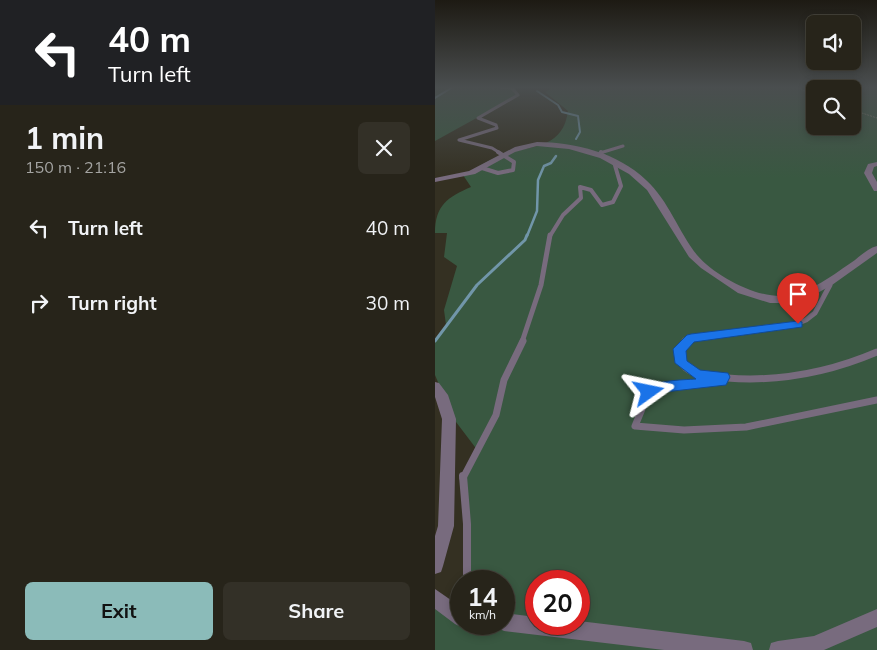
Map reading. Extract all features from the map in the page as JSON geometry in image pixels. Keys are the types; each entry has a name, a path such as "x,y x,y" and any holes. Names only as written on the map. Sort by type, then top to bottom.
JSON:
{"street":[{"path":"435,180 463,175 482,168 503,154 524,146 556,143 569,145 616,164 635,175 651,189 694,257 741,290 766,298 790,299 805,294 877,249"},
{"path":"877,164 871,166 868,173 877,190"},
{"path":"435,387 443,400 449,419 449,486 446,526 435,566"},
{"path":"435,598 450,610"},
{"path":"778,650 814,644 877,618"},
{"path":"515,623 744,650"}],"lane":[{"path":"479,117 496,125 497,128 459,140 492,148 514,162 513,170 508,173 496,173 482,168"},
{"path":"467,570 467,524 463,475 496,415 503,380 525,336 541,285 550,235 563,215 581,198 580,187 585,187 595,193 602,205 613,202 621,186 616,164 600,154 606,149 623,146"},
{"path":"826,282 830,285 825,289 825,297 819,309 803,322 781,327 691,338 682,345 679,358 689,370 697,374 756,379 797,377 877,352"},
{"path":"724,377 721,381 653,389 649,392 635,426 685,430 747,427 877,400"}],"green space":[{"path":"435,117 478,117 435,141"},
{"path":"566,117 806,117 806,135 861,135 861,117 877,117 877,650 435,650 435,598 450,610 450,635 515,635 515,570 467,570 463,475 478,451 453,418 435,375 435,341 446,325 444,310 457,266 444,257 447,233 435,233 437,215 444,203 456,194 471,187 463,175 500,156 545,143 560,132"}],"waterway":[{"path":"576,139 580,132 578,117"},
{"path":"527,236 537,211 538,180 544,166 551,163 556,156"},
{"path":"435,341 477,285 525,240 527,235"}],"route":[{"path":"649,392 653,389 721,381 724,377 697,374 681,363 678,354 679,349 685,341 691,338 798,324"}]}
